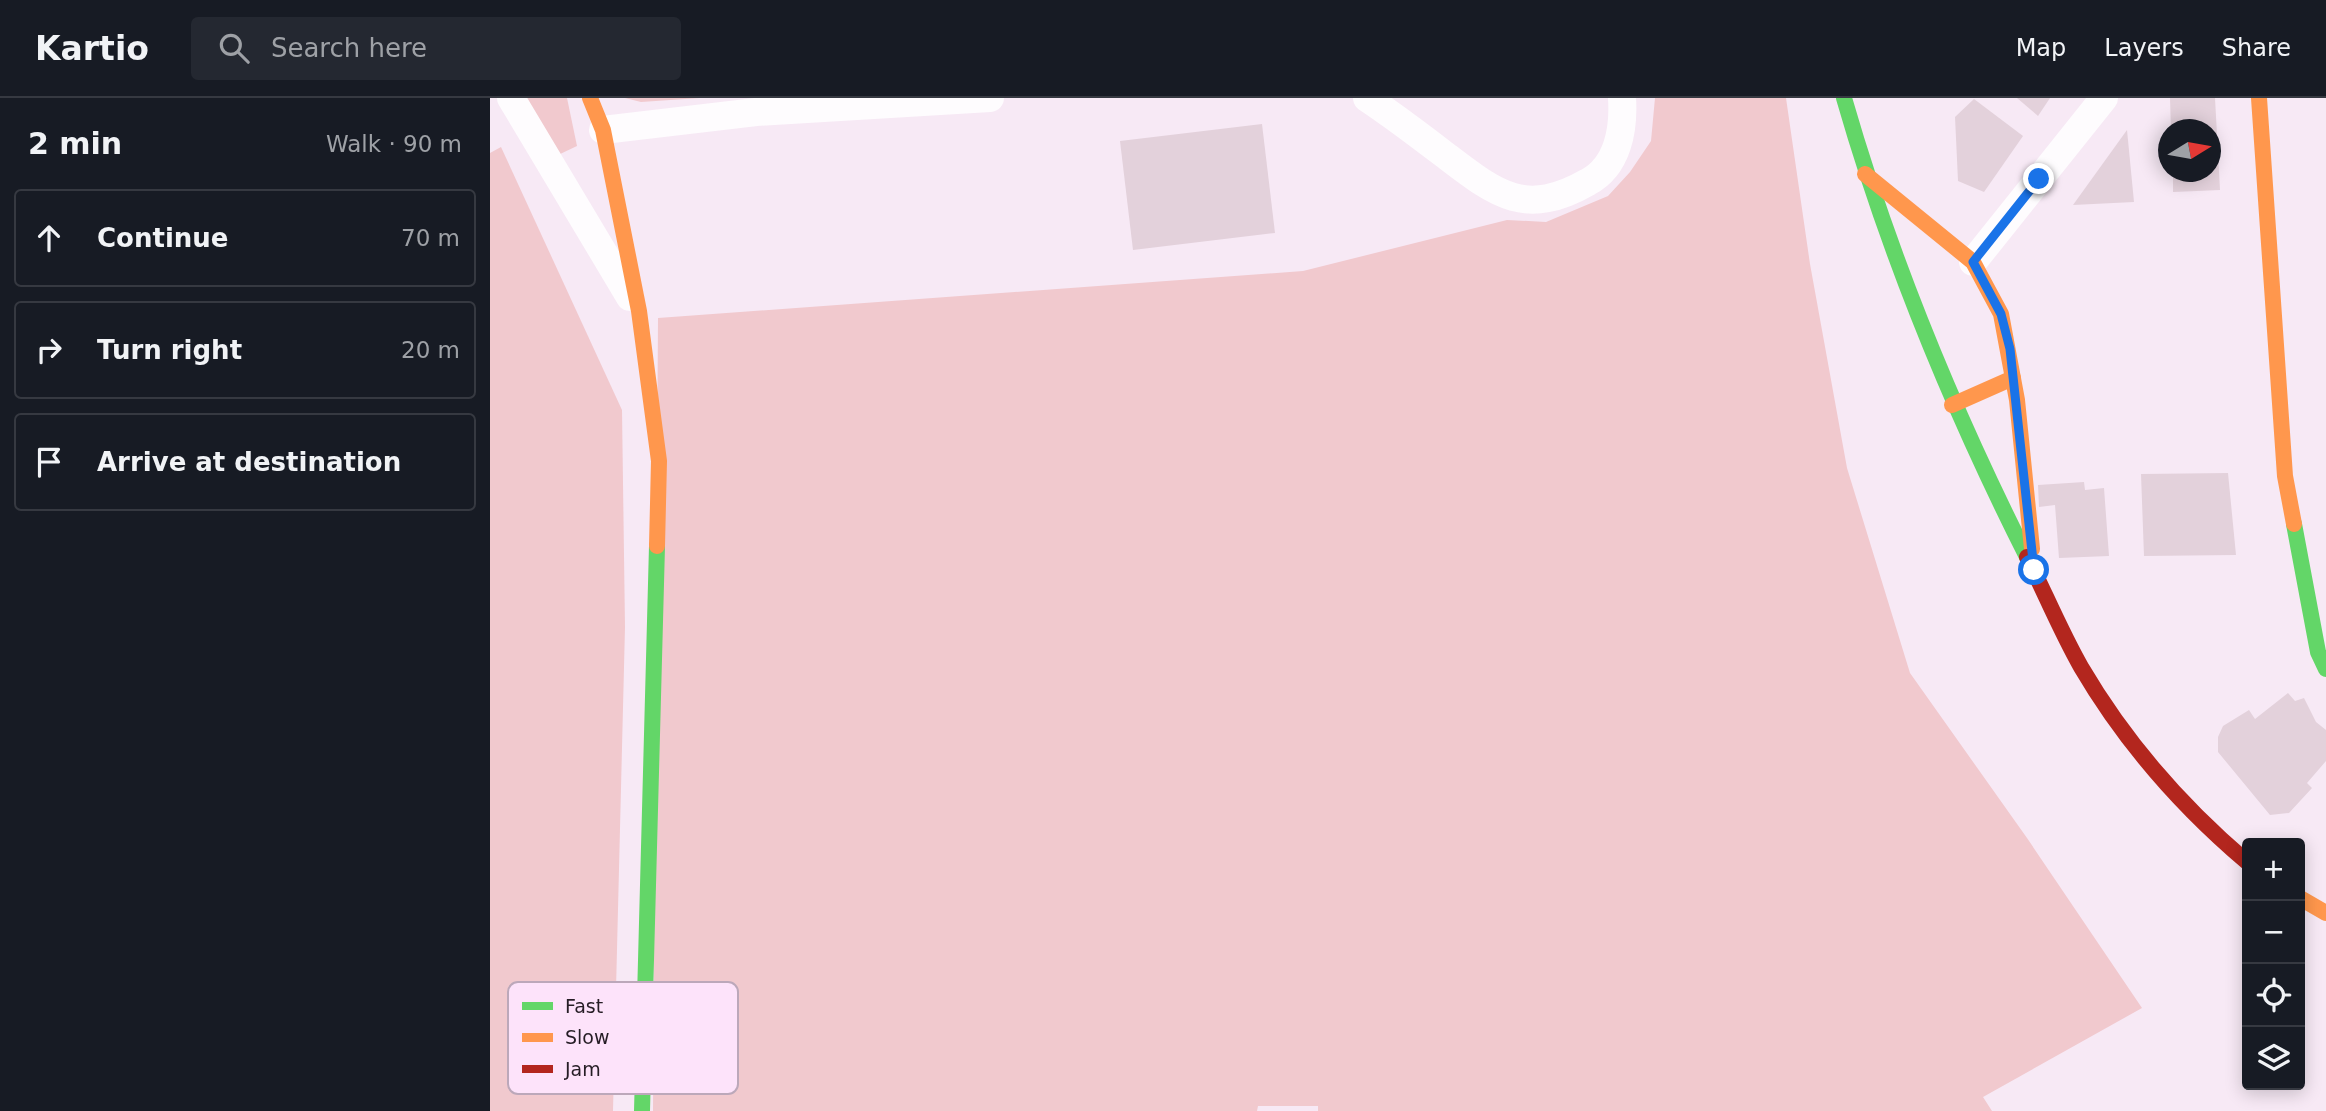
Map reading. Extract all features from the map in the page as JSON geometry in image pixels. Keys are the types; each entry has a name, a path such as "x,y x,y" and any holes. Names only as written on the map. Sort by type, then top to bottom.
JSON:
{"street":[{"path":"511,98 639,311"},
{"path":"590,98 603,130 639,311 659,461 647,982"},
{"path":"603,130 756,105 990,98"},
{"path":"1367,98 1493,192 1528,199 1563,197 1595,178 1617,150 1623,116 1622,98"},
{"path":"1844,98 1865,174 1952,405 2081,666 2147,765 2210,832 2242,858"},
{"path":"1973,262 2104,98"},
{"path":"2259,98 2285,475 2318,652 2326,669"},
{"path":"1865,174 1973,262 2001,314 2013,378 2034,570"},
{"path":"1952,405 2013,378"},
{"path":"2305,901 2326,913"}],"shaded area":[{"path":"526,98 567,98 577,146 558,155"},
{"path":"625,98 700,98 641,102"},
{"path":"1655,98 1786,98 1810,264 1847,468 1910,673 2027,838 2142,1008 1983,1097 1992,1111 1318,1111 1318,1106 1258,1106 1257,1111 653,1111 653,1094 738,1094 738,982 654,982 658,318 1303,271 1507,220 1546,222 1608,196 1630,172 1651,141"},
{"path":"501,147 622,410 625,627 616,982 508,982 508,1094 613,1094 613,1111 490,1111 490,153"}],"building":[{"path":"2017,98 2050,98 2038,116"},
{"path":"2170,98 2215,98 2216,119 2171,119"},
{"path":"1974,99 2023,136 1984,192 1958,181 1955,117"},
{"path":"1262,124 1275,233 1133,250 1120,141"},
{"path":"2127,130 2134,202 2073,205"},
{"path":"2173,182 2220,182 2220,190 2173,192"},
{"path":"2228,473 2236,555 2144,556 2141,474"},
{"path":"2084,482 2085,490 2104,488 2109,556 2059,558 2055,505 2039,507 2038,485"},
{"path":"2288,693 2295,701 2304,698 2316,722 2326,730 2326,761 2307,783 2312,788 2289,813 2270,815 2218,752 2218,737 2223,726 2249,710 2255,719"}],"traffic: fast":[{"path":"1844,98 1881,216 1925,332 1973,445 2027,557"},
{"path":"2294,524 2318,652 2326,669"},
{"path":"645,982 657,546"},
{"path":"642,1094 642,1111"}],"traffic: slow":[{"path":"590,98 603,130 639,311 659,461 657,546"},
{"path":"2259,98 2285,476 2294,524"},
{"path":"1865,174 1973,262 2001,314 2017,400 2032,549"},
{"path":"1952,405 2013,378"},
{"path":"2305,901 2326,913"}],"traffic: jam":[{"path":"2027,557 2074,654 2116,721 2177,795 2242,858"}],"route":[{"path":"2034,570 2010,349 2001,314 1973,262 2039,179"}]}
